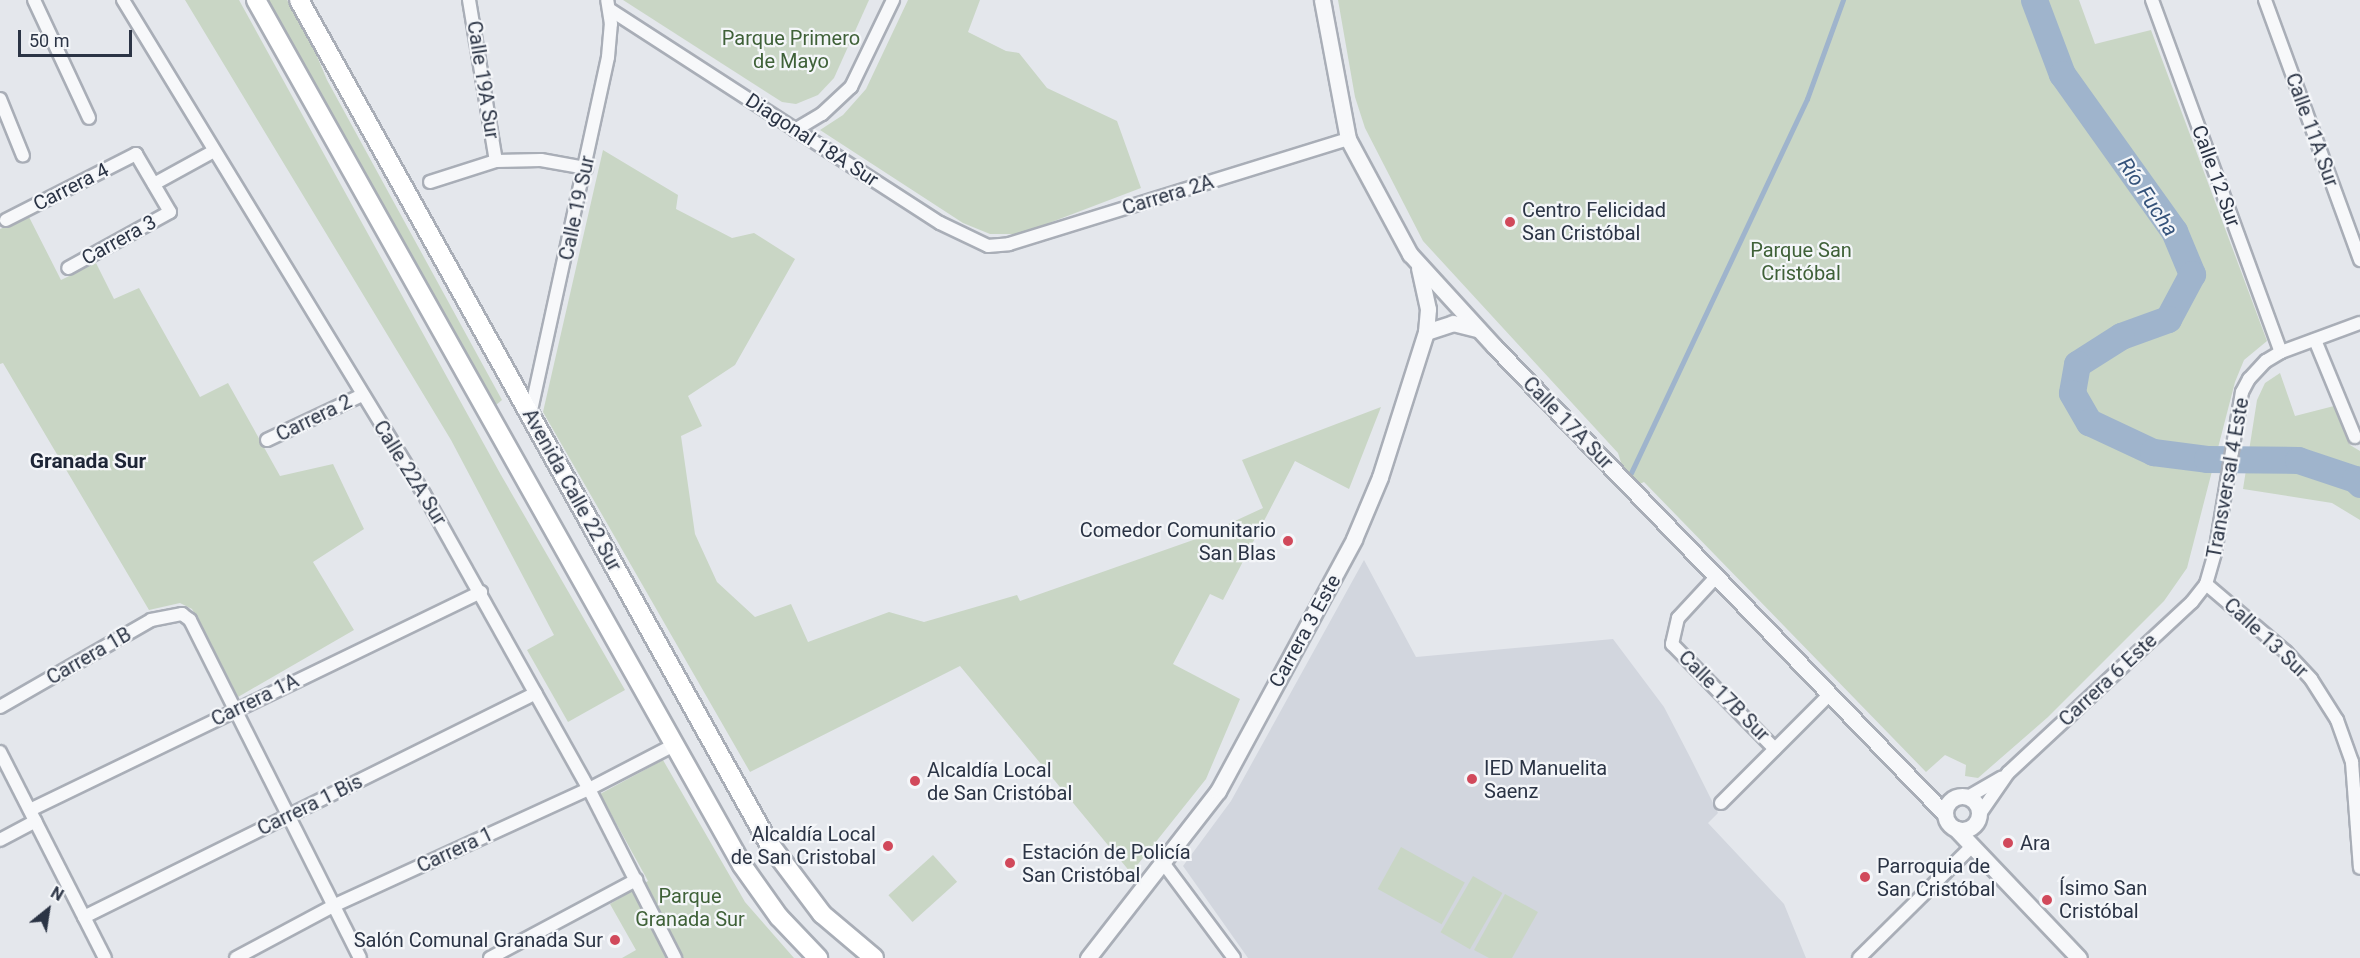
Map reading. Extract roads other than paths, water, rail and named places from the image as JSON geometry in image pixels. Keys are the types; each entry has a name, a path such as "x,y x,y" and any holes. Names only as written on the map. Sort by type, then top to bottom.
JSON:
{"main road":[{"name":"Avenida Calle 22 Sur","path":"256,0 674,745 757,888 818,958"},
{"name":"Avenida Calle 22 Sur","path":"305,2 530,415 768,842 822,914 874,958"}],"street":[{"path":"34,0 89,118"},
{"name":"Calle 22A Sur","path":"123,0 481,592 589,789 675,958"},
{"name":"Calle 19A Sur","path":"469,0 496,161"},
{"path":"795,130 822,114 851,87 893,0"},
{"name":"Calle 17A Sur","path":"1322,0 1348,139 1399,236 1418,263 1477,329 1944,814"},
{"name":"Calle 12 Sur","path":"2152,0 2281,352"},
{"name":"Calle 11A Sur","path":"2265,0 2360,260"},
{"name":"Diagonal 18A Sur","path":"608,5 795,130 940,223 988,246"},
{"name":"Calle 19 Sur","path":"530,415 586,168 608,57 608,5"},
{"path":"0,99 23,156"},
{"name":"Carrera 2A","path":"988,246 1009,244 1348,139"},
{"path":"154,184 214,151"},
{"name":"Carrera 4","path":"6,220 136,154 154,184"},
{"path":"430,182 496,161 541,160 586,168"},
{"name":"Carrera 3","path":"68,268 170,212 154,184"},
{"name":"Carrera 3 Este","path":"1088,958 1164,864 1218,791 1354,539 1380,477 1426,332 1428,309 1418,263"},
{"path":"1426,332 1453,323 1477,329"},
{"name":"Transversal 4 Este","path":"2206,584 2229,476 2235,436 2249,379 2266,361 2281,352 2360,323"},
{"path":"2315,339 2355,437"},
{"name":"Carrera 2","path":"267,441 362,395"},
{"name":"Calle 17B Sur","path":"1716,577 1678,618 1672,644 1775,748"},
{"name":"Carrera 6 Este","path":"1977,820 2008,773 2192,602 2206,584"},
{"name":"Calle 13 Sur","path":"2206,584 2286,652 2311,679 2337,720 2352,762 2360,868"},
{"name":"Carrera 1A","path":"0,840 33,816 236,709 481,592"},
{"name":"Carrera 1B","path":"0,707 151,620 182,614 190,620 236,709"},
{"name":"Carrera 1 Bis","path":"84,917 536,693"},
{"path":"1721,803 1829,695"},
{"path":"236,709 360,958"},
{"name":"Carrera 1","path":"236,958 333,906 589,789 674,745"},
{"path":"0,752 105,958"},
{"name":"Carrera 6 Este","path":"1960,797 2008,773"},
{"name":"Calle 17A Sur","path":"1916,785 1960,797"},
{"path":"1993,868 1980,843 1977,804 1960,797 1944,814 1956,829 1972,846 1993,868 2079,958"},
{"path":"1956,829 1967,830 1977,820"},
{"path":"1859,958 1972,846"},
{"path":"1164,864 1234,958"},
{"path":"493,957 636,880"}],"waterway":[{"path":"1631,473 1807,99 1843,0"},
{"name":"Río Fucha","path":"2034,0 2062,74 2174,231 2192,274 2168,319 2121,336 2077,364 2072,393 2089,422 2153,452 2207,459 2298,460 2355,479 2360,484"}],"place":[{"name":"Centro Felicidad San Cristóbal","path":"1510,222"},
{"name":"Comedor Comunitario San Blas","path":"1288,541"},
{"name":"IED Manuelita Saenz","path":"1472,779"},
{"name":"Alcaldía Local de San Cristóbal","path":"915,781"},
{"name":"Ara","path":"2008,843"},
{"name":"Alcaldía Local de San Cristobal","path":"888,846"},
{"name":"Estación de Policía San Cristóbal","path":"1010,863"},
{"name":"Parroquia de San Cristóbal","path":"1865,877"},
{"name":"Ísimo San Cristóbal","path":"2047,900"},
{"name":"Salón Comunal Granada Sur","path":"615,940"}],"district":[{"name":"Granada Sur","path":"88,461"}],"park label":[{"name":"Parque Primero de Mayo","path":"791,50"},
{"name":"Parque San Cristóbal","path":"1801,262"},
{"name":"Parque Granada Sur","path":"690,908"}]}
